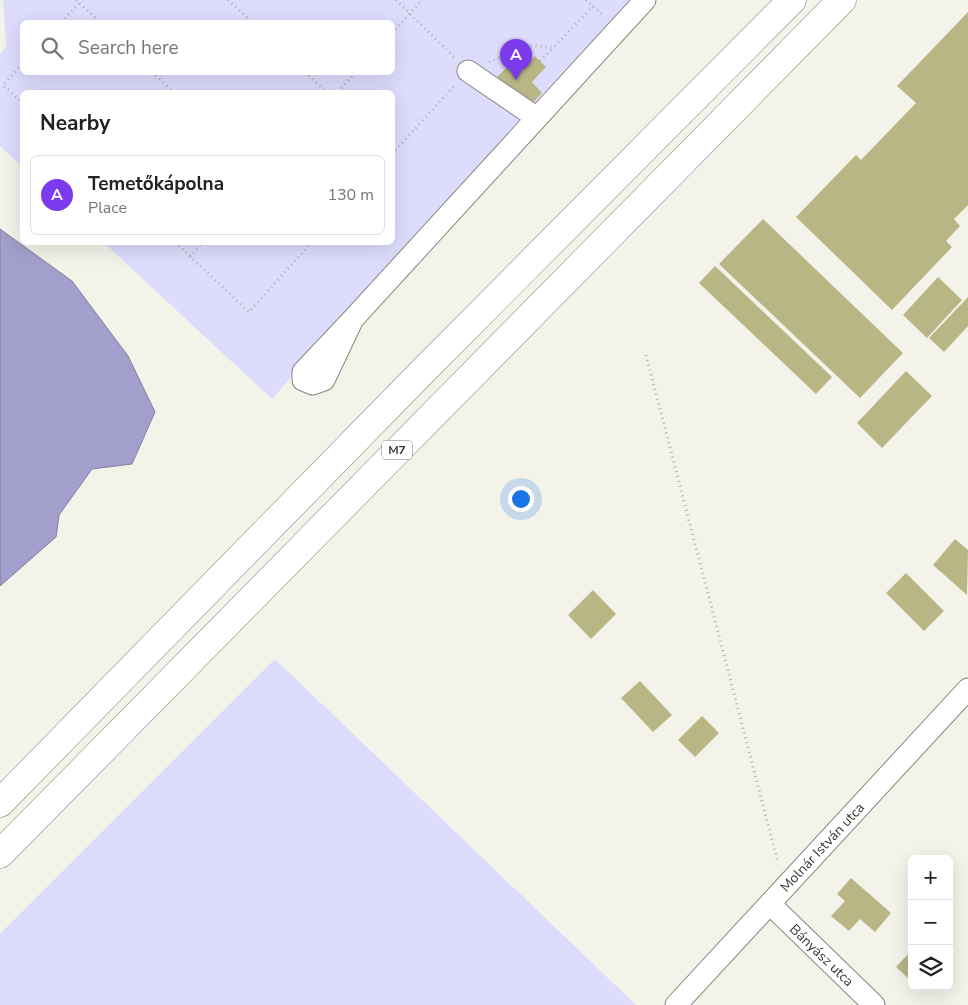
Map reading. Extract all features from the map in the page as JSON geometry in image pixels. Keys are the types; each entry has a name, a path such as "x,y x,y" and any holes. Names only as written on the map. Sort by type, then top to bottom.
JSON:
{"highway":[{"name":"M7","path":"0,803 424,370 792,0"},
{"name":"M7","path":"0,854 842,0"}],"street":[{"path":"353,319 645,0"},
{"path":"468,71 537,118"},
{"name":"Molnár István utca","path":"676,1005 968,689"},
{"name":"Bányász utca","path":"770,904 874,1005"}],"path":[{"path":"228,0 250,20"},
{"path":"396,0 468,71"},
{"path":"395,30 422,0"},
{"path":"63,20 79,1 98,20"},
{"path":"540,61 553,48"},
{"path":"20,66 3,85 20,100"},
{"path":"155,75 171,90"},
{"path":"308,75 324,90"},
{"path":"340,90 353,75"},
{"path":"177,245 249,312 309,245"},
{"path":"190,257 200,245"},
{"path":"646,355 784,888"}],"shaded area":[{"path":"3,0 629,0 272,399 106,245 395,245 395,90 20,90 20,165 0,146 0,55 6,46"},
{"path":"0,229 72,281 128,356 155,412 132,464 92,469 59,515 56,537 0,586"},
{"path":"275,659 636,1005 0,1005 0,934"}],"building":[{"path":"968,12 968,205 954,219 960,226 946,241 952,247 892,310 796,217 856,155 861,160 916,103 897,86"},
{"path":"535,56 546,67 532,82 542,93 528,108 496,78 510,64 520,72"},
{"path":"763,219 903,353 860,398 719,264"},
{"path":"715,266 832,377 816,394 699,283"},
{"path":"938,277 962,300 927,338 903,315"},
{"path":"968,297 968,326 944,352 929,338"},
{"path":"906,371 932,396 882,448 857,423"},
{"path":"955,539 968,550 967,595 933,565"},
{"path":"906,573 944,611 924,631 886,593"},
{"path":"593,590 616,614 591,639 568,615"},
{"path":"640,681 672,715 653,732 621,698"},
{"path":"702,716 719,733 695,757 678,740"},
{"path":"851,878 891,913 875,932 860,919 849,931 831,916 845,901 837,894"},
{"path":"908,954 908,978 896,967"}],"place":[{"name":"Temetőkápolna","path":"516,80"}]}
